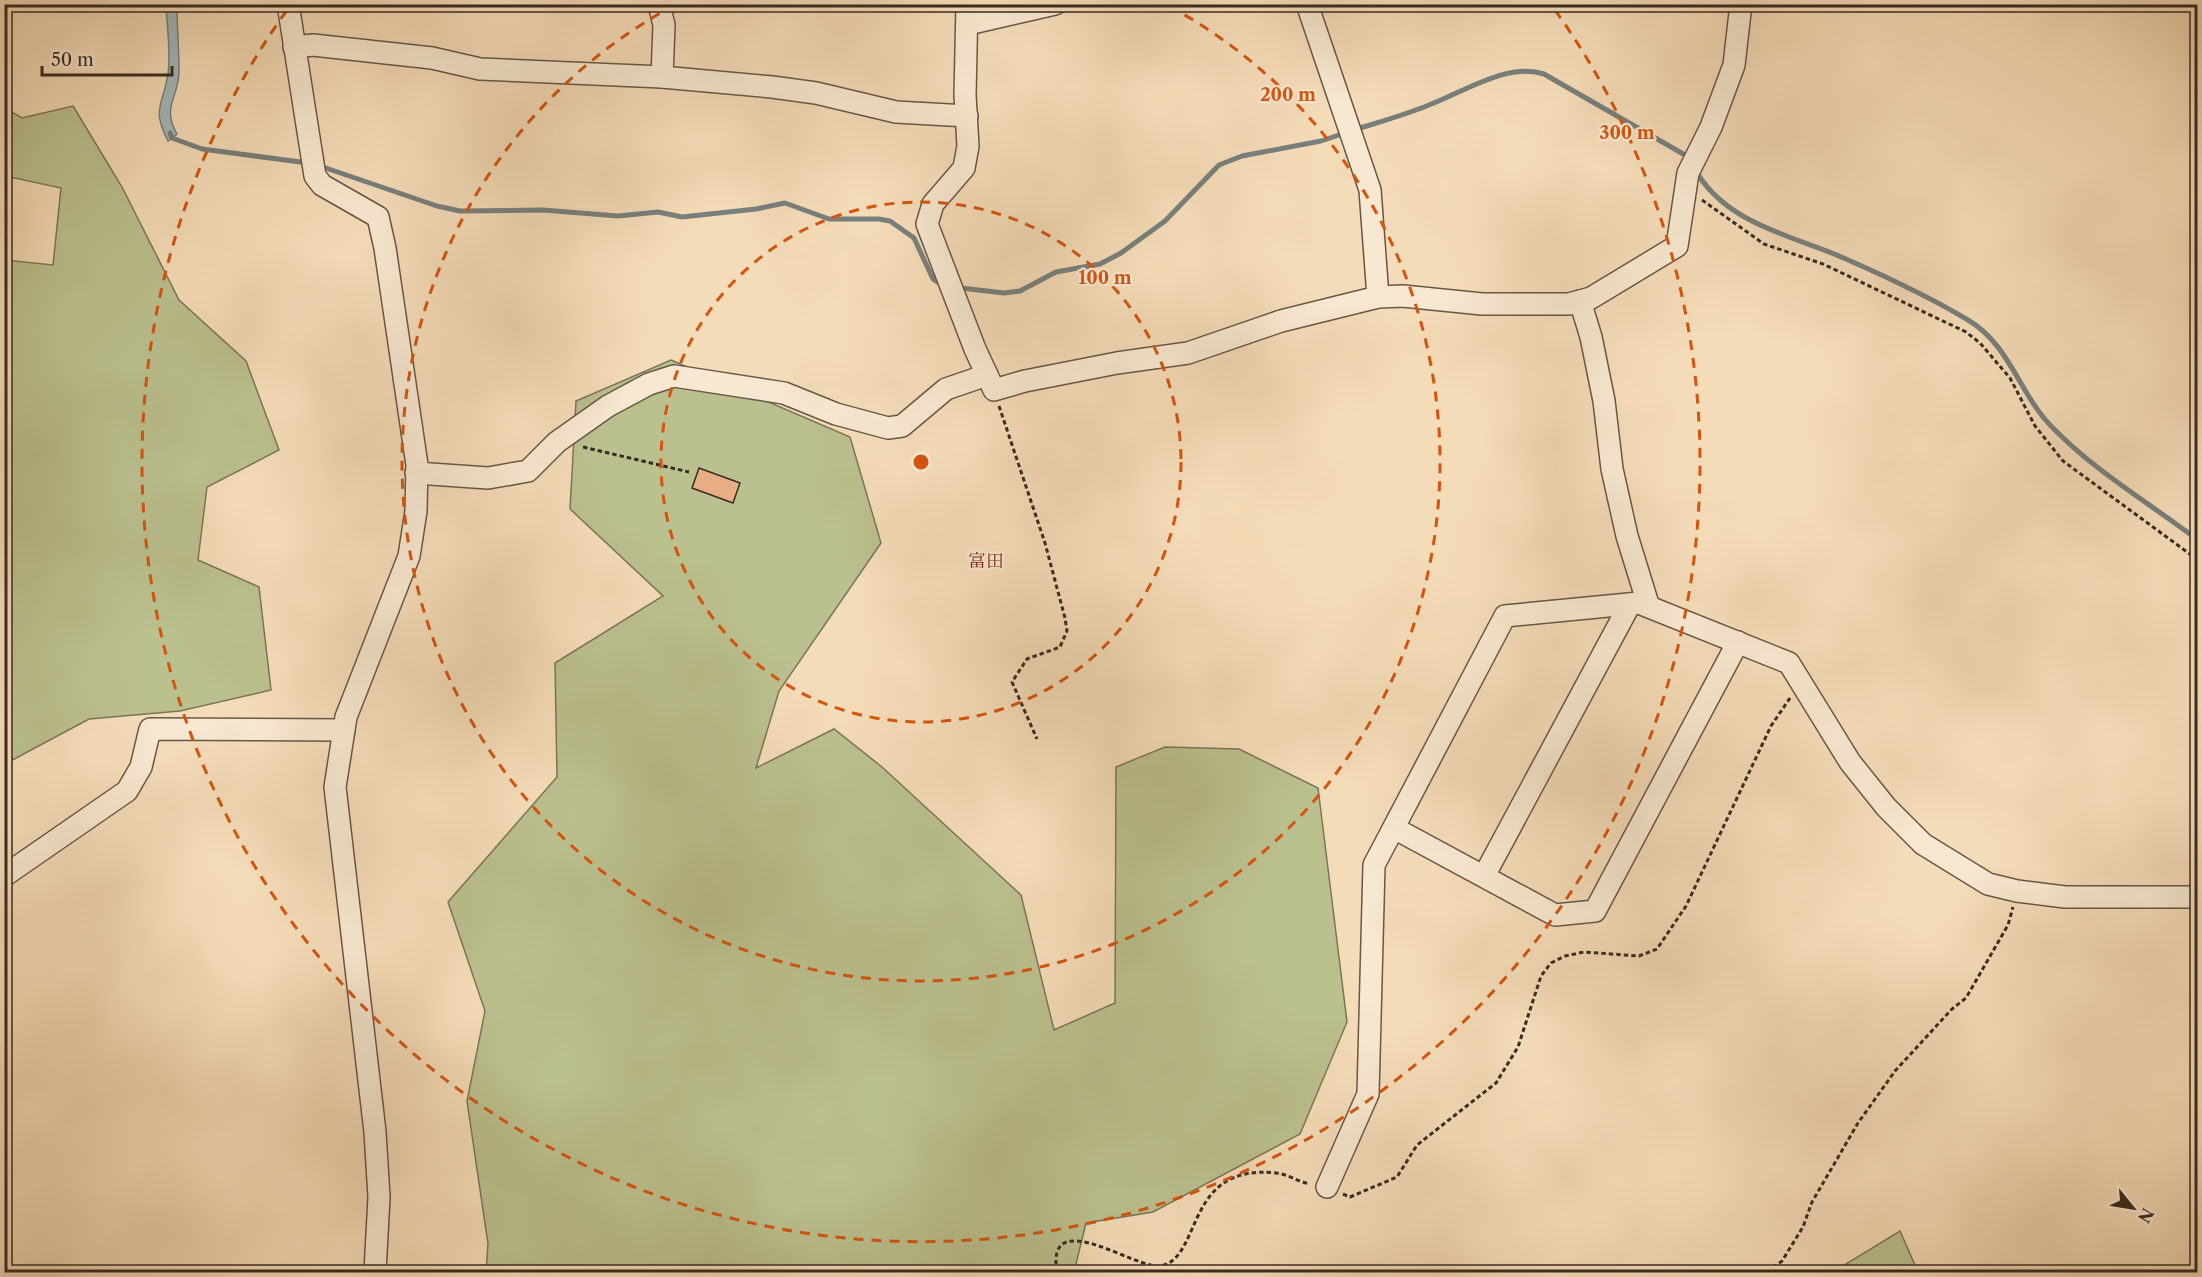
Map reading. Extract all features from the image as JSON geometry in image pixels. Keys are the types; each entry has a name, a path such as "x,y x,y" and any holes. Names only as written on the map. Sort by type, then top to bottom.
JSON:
{"street":[{"path":"288,4 294,47 302,79 313,163 322,185 378,217 385,248 416,472 416,511 409,556 346,717 335,787 375,1132 379,1197 375,1272"},
{"path":"658,4 664,25 662,77"},
{"path":"990,383 927,224 933,204 964,168 968,146 965,95 967,14 1054,4"},
{"path":"1307,4 1370,189 1378,297"},
{"path":"416,472 488,478 528,471 558,442 608,406 649,384 674,376 784,393 866,424 888,428 902,426 946,389 1025,381 1117,363 1188,353 1281,321 1378,297 1403,296 1482,304 1569,304 1591,298 1636,273 1677,246 1688,173 1711,127 1734,65 1741,4"},
{"path":"294,47 314,45 432,58 480,69 662,77 816,93 896,112 968,116"},
{"path":"1484,876 1639,604 1612,469 1602,390 1591,337 1580,301"},
{"path":"1327,1187 1368,1094 1374,865 1505,616 1639,604 1789,663 1850,762 1886,807 1923,844 1989,884 2017,891 2065,897 2198,897"},
{"path":"1394,828 1556,915 1595,910 1738,642"},
{"path":"4,876 127,791 141,767 150,729 344,730"}],"path":[{"path":"1685,190 1715,207 1764,244 1823,264 1966,332 1980,343 2010,378 2035,426 2063,461 2198,560"},
{"path":"990,383 1045,543 1067,631 1060,647 1027,659 1012,682 1036,739"},
{"path":"558,442 689,472"},
{"path":"1057,1272 1057,1254 1064,1244 1077,1240 1097,1244 1148,1267 1162,1266 1173,1259 1182,1248 1197,1215 1216,1187 1235,1177 1255,1173 1278,1173 1327,1187 1350,1197 1397,1177 1417,1145 1496,1083 1518,1047 1541,976 1551,963 1565,956 1584,952 1639,956 1657,949 1686,906 1771,726 1802,681"},
{"path":"1767,1272 1782,1261 1803,1227 1812,1202 1858,1123 1895,1071 1952,1008 1965,998 2008,925 2017,891"}],"green space":[{"path":"73,106 122,187 179,300 246,361 279,450 207,487 198,560 259,587 271,690 180,711 89,719 5,764 5,260 53,265 61,188 5,176 5,108 22,118"},
{"path":"671,360 850,437 881,543 779,691 756,768 834,729 882,767 1021,895 1054,1030 1115,1003 1116,767 1165,747 1239,749 1318,788 1347,1022 1300,1134 1153,1212 1086,1223 1074,1272 486,1272 488,1244 467,1101 485,1011 448,902 557,777 555,663 663,596 570,509 576,401"},
{"path":"1900,1231 1918,1272 1833,1272"}],"shaded area":[{"path":"166,5 177,5 179,63 178,80 171,109 172,124 177,134 168,141 159,114 169,66"}],"building":[{"path":"699,468 740,483 733,503 692,488"}],"waterway":[{"path":"1354,130 1420,109 1486,80 1515,72 1530,71 1544,74 1685,155"},
{"path":"170,133 172,138 202,149 308,163"},
{"path":"961,288 1004,293 1020,291 1056,272 1100,264 1121,253 1165,221 1219,165 1242,156 1321,141 1345,133"},
{"path":"320,166 437,206 460,211 543,210 618,216 658,212 682,217 756,209 785,203 829,219 890,221 914,238 933,279 939,283"},
{"path":"1699,176 1713,193 1729,207 1747,218 1893,280 1924,295 1982,330 2004,356 2040,413 2067,442 2103,472 2198,540"}],"district":[{"name":"富田","path":"986,561"}]}
